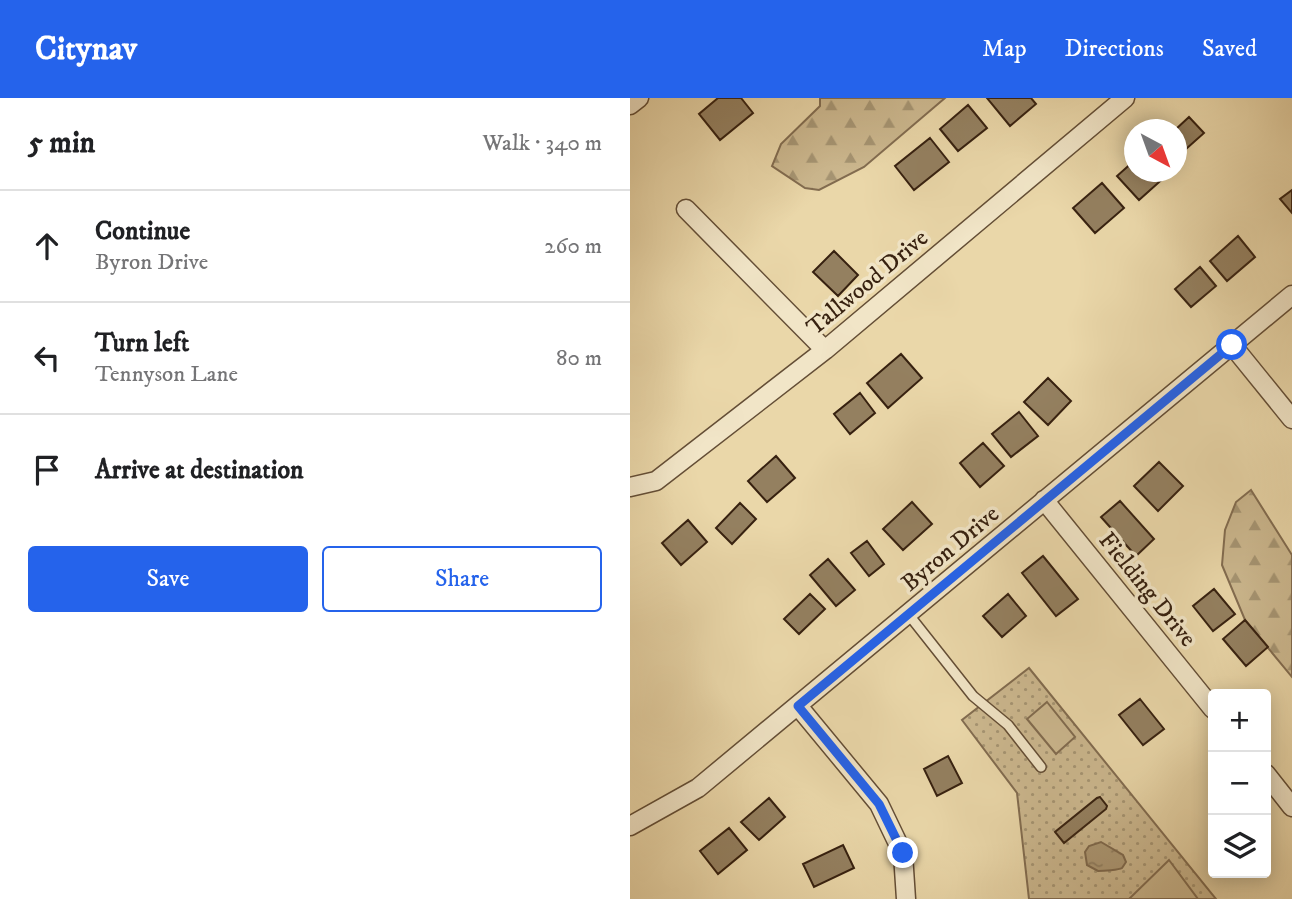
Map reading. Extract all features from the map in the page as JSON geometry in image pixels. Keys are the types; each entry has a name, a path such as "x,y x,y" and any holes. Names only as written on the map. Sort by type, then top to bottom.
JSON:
{"street":[{"path":"630,105 639,98"},
{"name":"Tallwood Drive","path":"630,486 656,481 825,350 1125,98"},
{"path":"686,209 825,350"},
{"name":"Byron Drive","path":"630,826 698,788 1292,295"},
{"path":"1232,345 1292,419"},
{"name":"Fielding Drive","path":"1044,500 1208,703"},
{"path":"798,706 879,804 903,853 906,899"},
{"path":"1271,780 1292,807"}],"lane":[{"path":"909,615 973,696 1008,725 1041,767"}],"green space":[{"path":"820,98 945,98 864,167 819,190 805,188 772,166 781,144 820,106"},
{"path":"1251,490 1292,555 1292,677 1245,620 1222,565 1225,530 1236,502"},
{"path":"1029,668 1216,899 1029,899 1017,793 962,720"},
{"path":"1047,702 1075,737 1056,754 1027,719"},
{"path":"1169,860 1198,899 1129,899"}],"water":[{"path":"1101,842 1123,855 1126,862 1122,868 1098,871 1087,865 1085,852 1089,846"}],"building":[{"path":"718,98 741,98 753,113 720,140 699,114"},
{"path":"987,98 1031,98 1036,104 1010,126"},
{"path":"968,105 987,128 958,151 940,129"},
{"path":"1189,117 1204,133 1187,148 1187,119"},
{"path":"930,138 949,162 914,190 895,166"},
{"path":"1124,170 1124,182 1159,182 1139,200 1117,176"},
{"path":"1102,183 1124,208 1095,233 1073,208"},
{"path":"1292,190 1292,213 1280,199"},
{"path":"1238,236 1255,257 1227,281 1210,261"},
{"path":"834,251 858,275 838,296 813,272"},
{"path":"1200,267 1216,286 1191,307 1175,289"},
{"path":"901,354 922,378 888,408 867,383"},
{"path":"1048,378 1071,401 1048,425 1024,402"},
{"path":"860,393 875,413 850,434 834,414"},
{"path":"1019,412 1038,436 1011,457 992,434"},
{"path":"983,443 1004,466 980,487 960,463"},
{"path":"776,456 795,478 767,502 748,481"},
{"path":"1159,462 1183,486 1158,511 1134,486"},
{"path":"1120,501 1154,539 1136,556 1101,517"},
{"path":"912,502 932,524 903,550 883,529"},
{"path":"740,503 756,519 732,544 716,528"},
{"path":"688,520 707,542 681,565 662,543"},
{"path":"867,541 884,564 869,576 851,553"},
{"path":"1043,556 1078,599 1056,616 1022,573"},
{"path":"828,559 855,590 836,606 810,575"},
{"path":"1214,589 1235,614 1213,631 1193,606"},
{"path":"810,594 825,609 799,634 784,619"},
{"path":"1008,594 1026,616 1002,637 983,616"},
{"path":"1245,620 1268,647 1246,666 1223,639"},
{"path":"1140,699 1164,729 1143,745 1119,715"},
{"path":"948,756 962,783 937,796 924,769"},
{"path":"1100,797 1107,806 1106,809 1064,843 1055,832"},
{"path":"769,798 785,817 759,840 741,822"},
{"path":"729,828 747,850 718,874 700,851"},
{"path":"843,845 854,868 814,887 803,864"}],"route":[{"path":"903,853 879,804 798,706 1232,345"}]}
